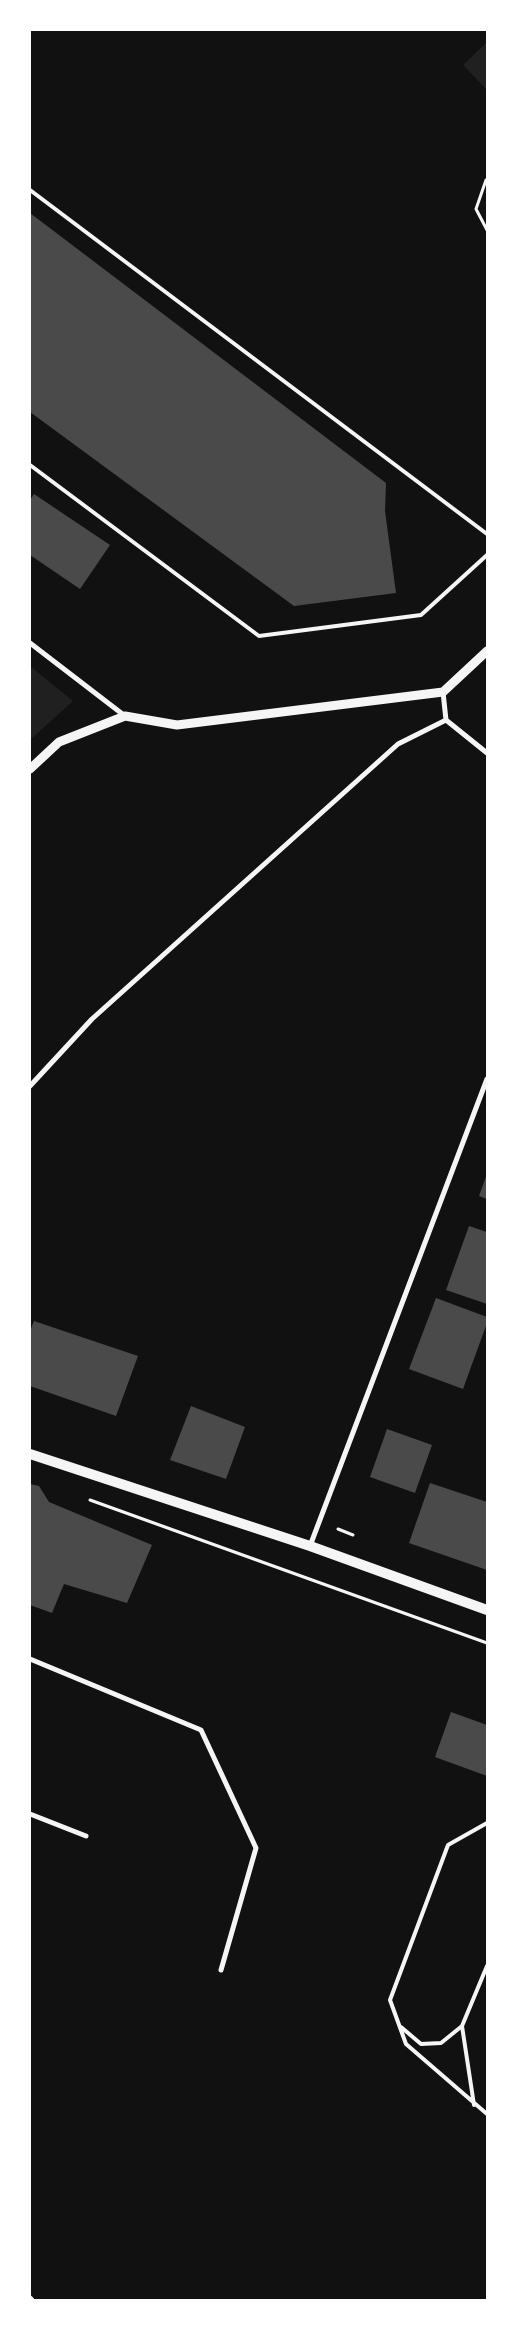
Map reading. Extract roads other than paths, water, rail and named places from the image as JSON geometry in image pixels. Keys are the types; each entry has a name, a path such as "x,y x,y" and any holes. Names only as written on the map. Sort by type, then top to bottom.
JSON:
{"main road":[{"path":"30,1454 310,1546 487,1610"}],"street":[{"path":"30,644 125,716 177,725 443,692 487,651"},
{"path":"443,692 446,720 487,753"},
{"path":"30,769 59,742 125,716"},
{"path":"30,1086 92,1019 398,744 446,720"},
{"path":"310,1546 487,1079"},
{"path":"30,1659 201,1730 256,1848 221,1970"},
{"path":"30,1814 86,1836"}],"lane":[{"path":"30,190 487,534"},
{"path":"30,465 259,636 421,615 487,555"},
{"path":"487,1823 448,1845 390,2000 406,2044 474,2105 487,2114"},
{"path":"399,2026 422,2044 441,2042 462,2026 487,1966"},
{"path":"462,2026 474,2105"}]}
